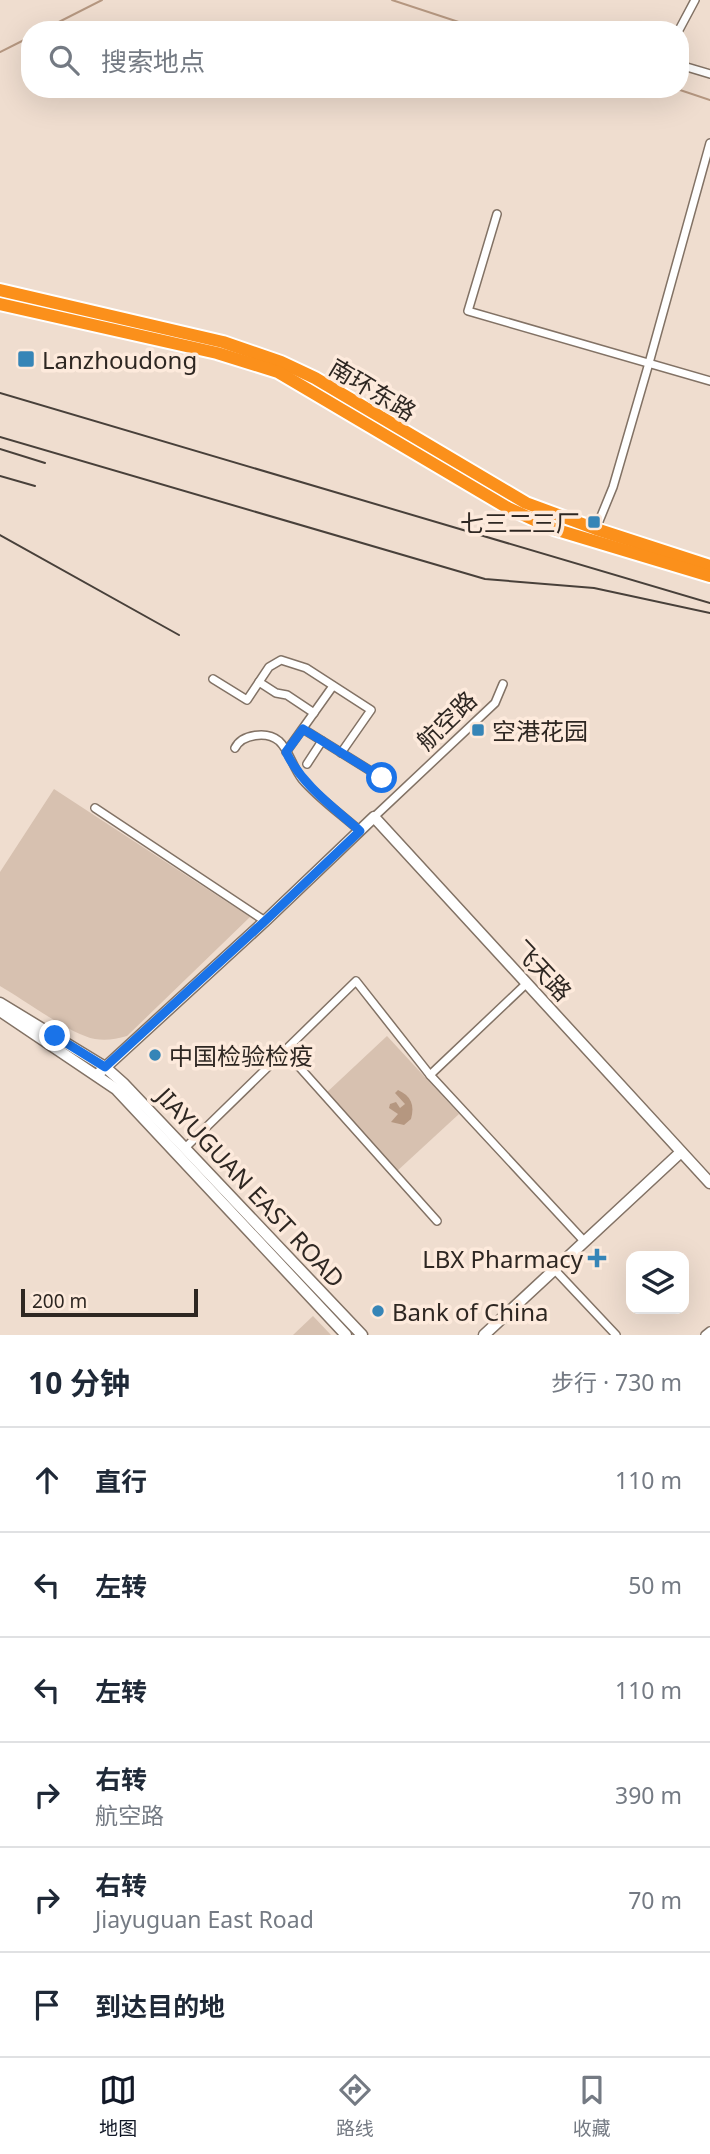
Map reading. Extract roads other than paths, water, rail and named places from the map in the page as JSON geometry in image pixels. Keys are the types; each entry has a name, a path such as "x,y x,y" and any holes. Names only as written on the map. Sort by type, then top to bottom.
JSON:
{"highway":[{"path":"2,304 3,290"},
{"name":"南环东路","path":"3,290 223,342 281,362 315,378 526,503 593,535 710,576"},
{"name":"南环东路","path":"2,304 217,352 278,372 508,508 554,529 593,535 710,566"}],"main road":[{"name":"航空路","path":"101,1071 374,817"},
{"name":"飞天路","path":"374,817 710,1182"},
{"name":"JIAYUGUAN EAST ROAD","path":"0,1003 101,1071 346,1335"},
{"name":"JIAYUGUAN EAST ROAD","path":"0,1011 123,1083 362,1335"},
{"path":"484,1335 681,1152"}],"street":[{"path":"684,21 695,0"},
{"path":"689,68 710,74"},
{"path":"593,535 613,487 710,143"},
{"path":"497,214 468,311 710,381"},
{"path":"213,679 247,700 269,667 281,660 306,668 370,709 341,753"},
{"path":"259,681 314,713"},
{"name":"航空路","path":"374,817 495,703 503,684"},
{"path":"286,752 333,686"},
{"path":"303,729 382,778"},
{"path":"235,748 242,740 264,735 279,741 304,781 360,831"},
{"path":"307,764 322,741"},
{"path":"95,808 265,921"},
{"path":"185,1148 356,981 430,1075 584,1241"},
{"path":"430,1075 527,983"},
{"path":"285,1051 437,1221"},
{"path":"554,1269 616,1335"},
{"path":"705,1335 710,1331"}],"waterway":[{"path":"61,21 102,0"},
{"path":"392,0 456,21"},
{"path":"0,52 21,42"},
{"path":"689,93 710,100"}],"railway":[{"path":"0,393 710,603"},
{"path":"0,437 485,579 594,588 710,613"},
{"path":"0,449 45,463"},
{"path":"0,476 35,486"},
{"path":"0,535 179,635"}],"place":[{"name":"Lanzhoudong","path":"26,359"},
{"name":"七三二三厂","path":"594,522"},
{"name":"空港花园","path":"478,730"},
{"name":"中国检验检疫","path":"155,1055"},
{"name":"LBX Pharmacy","path":"597,1258"},
{"name":"Bank of China","path":"378,1311"}]}
